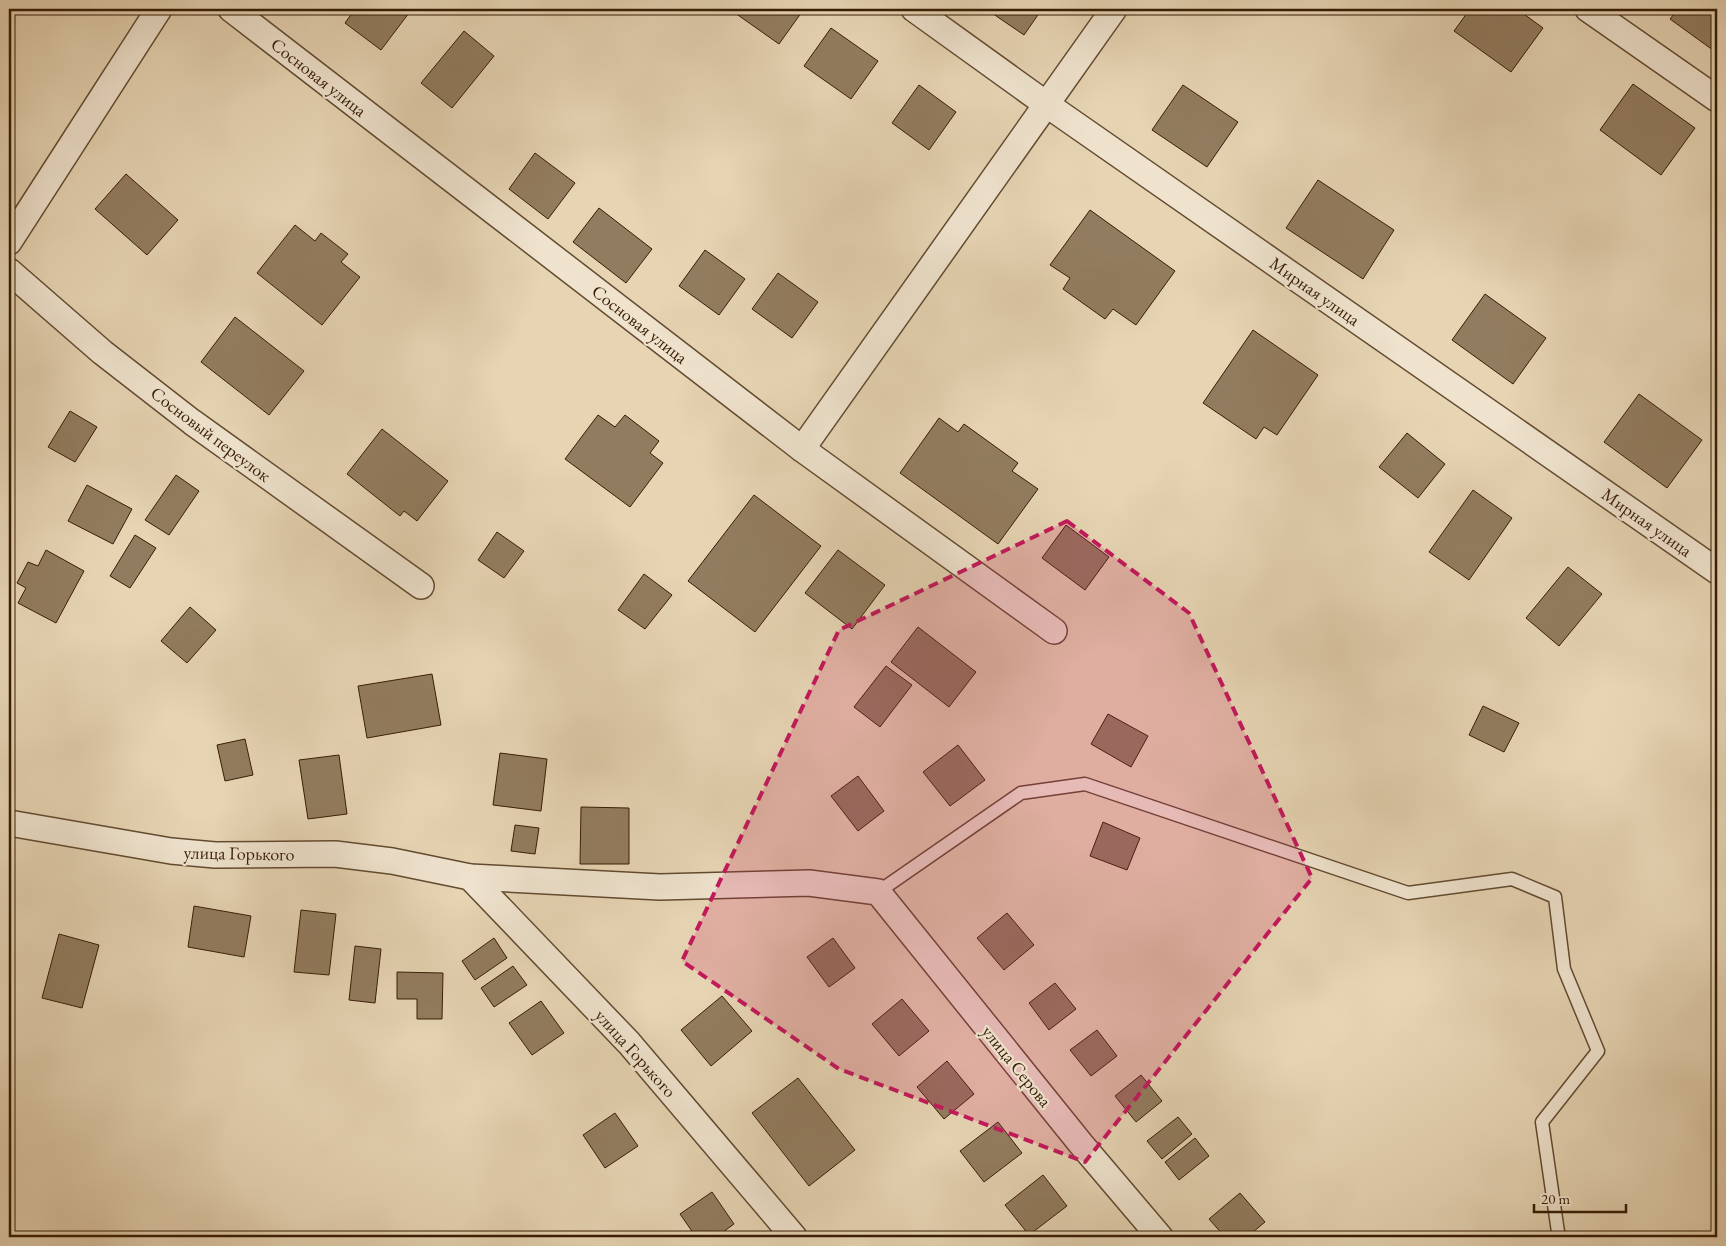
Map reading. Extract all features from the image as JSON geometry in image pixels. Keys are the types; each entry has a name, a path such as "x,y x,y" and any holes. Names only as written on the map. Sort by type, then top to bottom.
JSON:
{"street":[{"path":"9,242 159,9"},
{"name":"Сосновая улица","path":"231,9 802,449 1054,631"},
{"name":"Мирная улица","path":"914,9 1046,104 1717,571"},
{"path":"802,449 1114,9"},
{"path":"1588,9 1717,99"},
{"name":"Сосновый переулок","path":"9,270 102,352 192,422 421,586"},
{"name":"улица Горького","path":"9,824 171,851 214,856 335,854 392,861 470,877 660,887 810,883 878,892"},
{"name":"улица Горького","path":"470,877 629,1044 794,1237"},
{"name":"улица Серова","path":"878,892 1080,1144 1160,1237"}],"lane":[{"path":"878,892 1021,793 1085,784 1408,893 1512,879 1555,897 1564,969 1598,1051 1542,1122 1558,1232 1561,1237"}],"highlighted area":[{"path":"1067,521 1189,613 1312,878 1085,1162 839,1069 682,961 839,630"}],"building":[{"path":"355,9 412,9 381,50 345,23"},
{"path":"738,9 804,9 779,44 735,13"},
{"path":"986,9 1042,9 1024,35"},
{"path":"1470,9 1517,9 1543,28 1511,72 1454,31"},
{"path":"1678,9 1717,9 1717,53 1670,19"},
{"path":"831,28 878,61 851,99 804,66"},
{"path":"464,31 494,56 452,108 421,83"},
{"path":"1633,84 1695,128 1661,175 1600,130"},
{"path":"919,85 956,112 929,150 892,123"},
{"path":"1183,85 1238,122 1207,167 1152,130"},
{"path":"535,153 575,183 548,219 509,189"},
{"path":"126,174 178,220 147,255 95,209"},
{"path":"1318,180 1394,230 1363,279 1286,228"},
{"path":"599,208 652,249 626,283 573,242"},
{"path":"1090,210 1175,271 1136,325 1113,309 1105,319 1063,289 1070,278 1050,265"},
{"path":"295,225 315,241 321,233 348,254 341,262 360,277 322,325 257,273"},
{"path":"705,250 745,279 719,315 679,286"},
{"path":"778,273 818,302 792,338 752,309"},
{"path":"1485,294 1546,338 1513,384 1452,340"},
{"path":"235,317 304,371 269,415 201,362"},
{"path":"1253,330 1318,375 1277,435 1264,427 1256,439 1203,403"},
{"path":"1639,394 1702,440 1667,488 1604,442"},
{"path":"70,411 97,427 75,462 48,447"},
{"path":"598,415 615,427 625,415 659,441 650,453 663,463 630,507 565,459"},
{"path":"939,418 958,432 964,424 1018,463 1012,471 1038,489 998,544 900,473"},
{"path":"382,429 448,481 417,521 404,511 400,516 347,474"},
{"path":"1407,433 1445,464 1418,498 1379,467"},
{"path":"176,475 199,491 169,535 145,520"},
{"path":"87,485 132,509 113,544 68,521"},
{"path":"1473,490 1512,518 1469,580 1429,552"},
{"path":"754,495 821,546 755,632 688,581"},
{"path":"1066,525 1109,557 1085,590 1042,558"},
{"path":"497,532 524,551 504,578 478,560"},
{"path":"135,535 156,548 130,588 110,576"},
{"path":"46,550 84,571 56,623 18,603 26,588 17,583 28,562 38,566"},
{"path":"838,550 885,585 852,629 805,593"},
{"path":"1568,567 1602,594 1559,646 1526,618"},
{"path":"644,574 672,595 645,629 618,610"},
{"path":"190,607 216,630 187,663 161,641"},
{"path":"918,627 976,672 949,707 891,662"},
{"path":"886,666 912,685 880,727 854,707"},
{"path":"432,674 441,725 367,738 358,686"},
{"path":"1483,706 1519,723 1504,752 1469,735"},
{"path":"1108,714 1148,736 1131,767 1091,744"},
{"path":"245,739 253,775 225,781 217,745"},
{"path":"958,745 985,780 950,806 923,772"},
{"path":"500,753 547,759 541,811 493,805"},
{"path":"339,755 347,814 308,819 299,760"},
{"path":"858,776 884,811 858,831 831,796"},
{"path":"581,807 629,808 629,864 580,864"},
{"path":"1103,822 1140,838 1127,870 1090,856"},
{"path":"515,825 539,828 535,854 511,851"},
{"path":"194,906 251,916 244,957 188,947"},
{"path":"301,910 336,914 329,975 294,972"},
{"path":"1007,913 1034,945 1004,970 977,938"},
{"path":"59,934 99,945 82,1008 42,998"},
{"path":"494,938 507,958 475,980 462,961"},
{"path":"833,938 855,968 829,987 807,957"},
{"path":"355,946 381,949 375,1003 349,1000"},
{"path":"513,966 527,985 494,1007 481,988"},
{"path":"397,972 443,973 442,1019 417,1019 417,999 397,999"},
{"path":"1055,983 1076,1009 1049,1030 1029,1003"},
{"path":"722,996 752,1031 711,1066 681,1030"},
{"path":"902,999 929,1031 899,1056 872,1024"},
{"path":"541,1001 564,1033 532,1055 509,1023"},
{"path":"1097,1030 1117,1056 1091,1076 1070,1050"},
{"path":"947,1061 974,1094 944,1119 917,1087"},
{"path":"1141,1075 1162,1101 1136,1122 1115,1096"},
{"path":"798,1078 855,1150 809,1186 752,1113"},
{"path":"615,1113 638,1146 605,1168 583,1135"},
{"path":"1178,1117 1192,1134 1162,1159 1147,1141"},
{"path":"998,1122 1022,1153 984,1182 960,1151"},
{"path":"1195,1138 1209,1156 1179,1180 1165,1162"},
{"path":"1043,1175 1067,1206 1029,1235 1005,1205"},
{"path":"712,1192 734,1224 716,1237 696,1237 680,1214"},
{"path":"1240,1193 1265,1222 1247,1237 1225,1237 1209,1219"}]}
